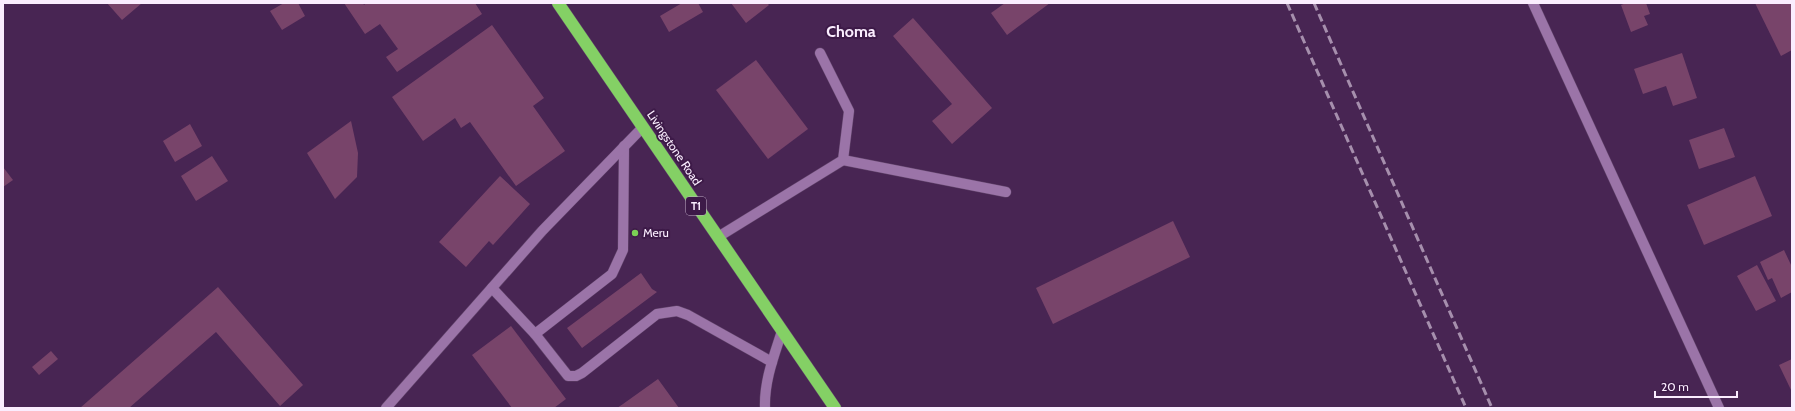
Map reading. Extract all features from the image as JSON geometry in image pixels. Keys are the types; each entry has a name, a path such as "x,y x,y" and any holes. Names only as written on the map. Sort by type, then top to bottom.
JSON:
{"highway":[{"name":"Livingstone Road","path":"558,3 835,408"}],"street":[{"path":"1533,3 1719,408"},
{"path":"820,53 849,111 843,160"},
{"path":"386,408 542,231 643,127"},
{"path":"535,334 612,274 618,263 623,250 624,146"},
{"path":"718,237 843,160 1006,192"},
{"path":"492,288 535,334 568,376 576,376 582,373 657,314 677,311 688,315 772,362"},
{"path":"765,408 768,377 782,331"}],"building":[{"path":"107,3 142,3 122,20"},
{"path":"284,3 298,3 305,16 282,30 270,11"},
{"path":"344,3 363,3 364,5 366,3 475,3 482,14 397,72 386,57 398,49 380,24 365,34"},
{"path":"682,3 698,3 703,12 669,32 660,16"},
{"path":"731,3 767,3 769,5 746,23"},
{"path":"1005,3 1050,3 1007,35 991,13"},
{"path":"1626,3 1646,3 1650,14 1644,16 1648,25 1631,32 1621,5"},
{"path":"1755,3 1792,3 1792,50 1781,56"},
{"path":"913,18 992,108 952,144 932,121 952,104 893,36"},
{"path":"492,25 544,98 533,106 565,151 516,186 470,122 461,128 455,118 423,141 392,97"},
{"path":"1682,53 1697,98 1673,106 1666,86 1643,94 1634,69"},
{"path":"756,60 808,129 768,159 716,90"},
{"path":"351,121 358,153 357,177 335,199 307,153"},
{"path":"190,124 202,146 175,162 163,141"},
{"path":"1724,128 1735,157 1699,169 1689,140"},
{"path":"212,156 228,181 196,201 181,176"},
{"path":"3,167 13,180 3,187"},
{"path":"500,176 530,204 493,245 489,241 466,267 439,242"},
{"path":"1755,176 1772,216 1704,245 1687,205"},
{"path":"1173,221 1190,257 1053,324 1036,288"},
{"path":"1784,250 1792,267 1792,292 1781,298 1772,278 1768,280 1760,262"},
{"path":"1757,265 1776,301 1756,311 1737,276"},
{"path":"641,273 652,289 657,292 582,348 567,328"},
{"path":"218,287 303,385 280,406 216,332 129,408 80,408"},
{"path":"511,326 566,399 554,408 512,408 472,355"},
{"path":"51,351 58,359 39,375 32,367"},
{"path":"1792,359 1792,392 1779,365"},
{"path":"658,379 679,408 617,408 623,404"}],"railway":[{"path":"1287,3 1466,408"},
{"path":"1314,3 1492,408"}],"place":[{"name":"Meru","path":"635,233"}],"district":[{"name":"Choma","path":"851,31"}]}
